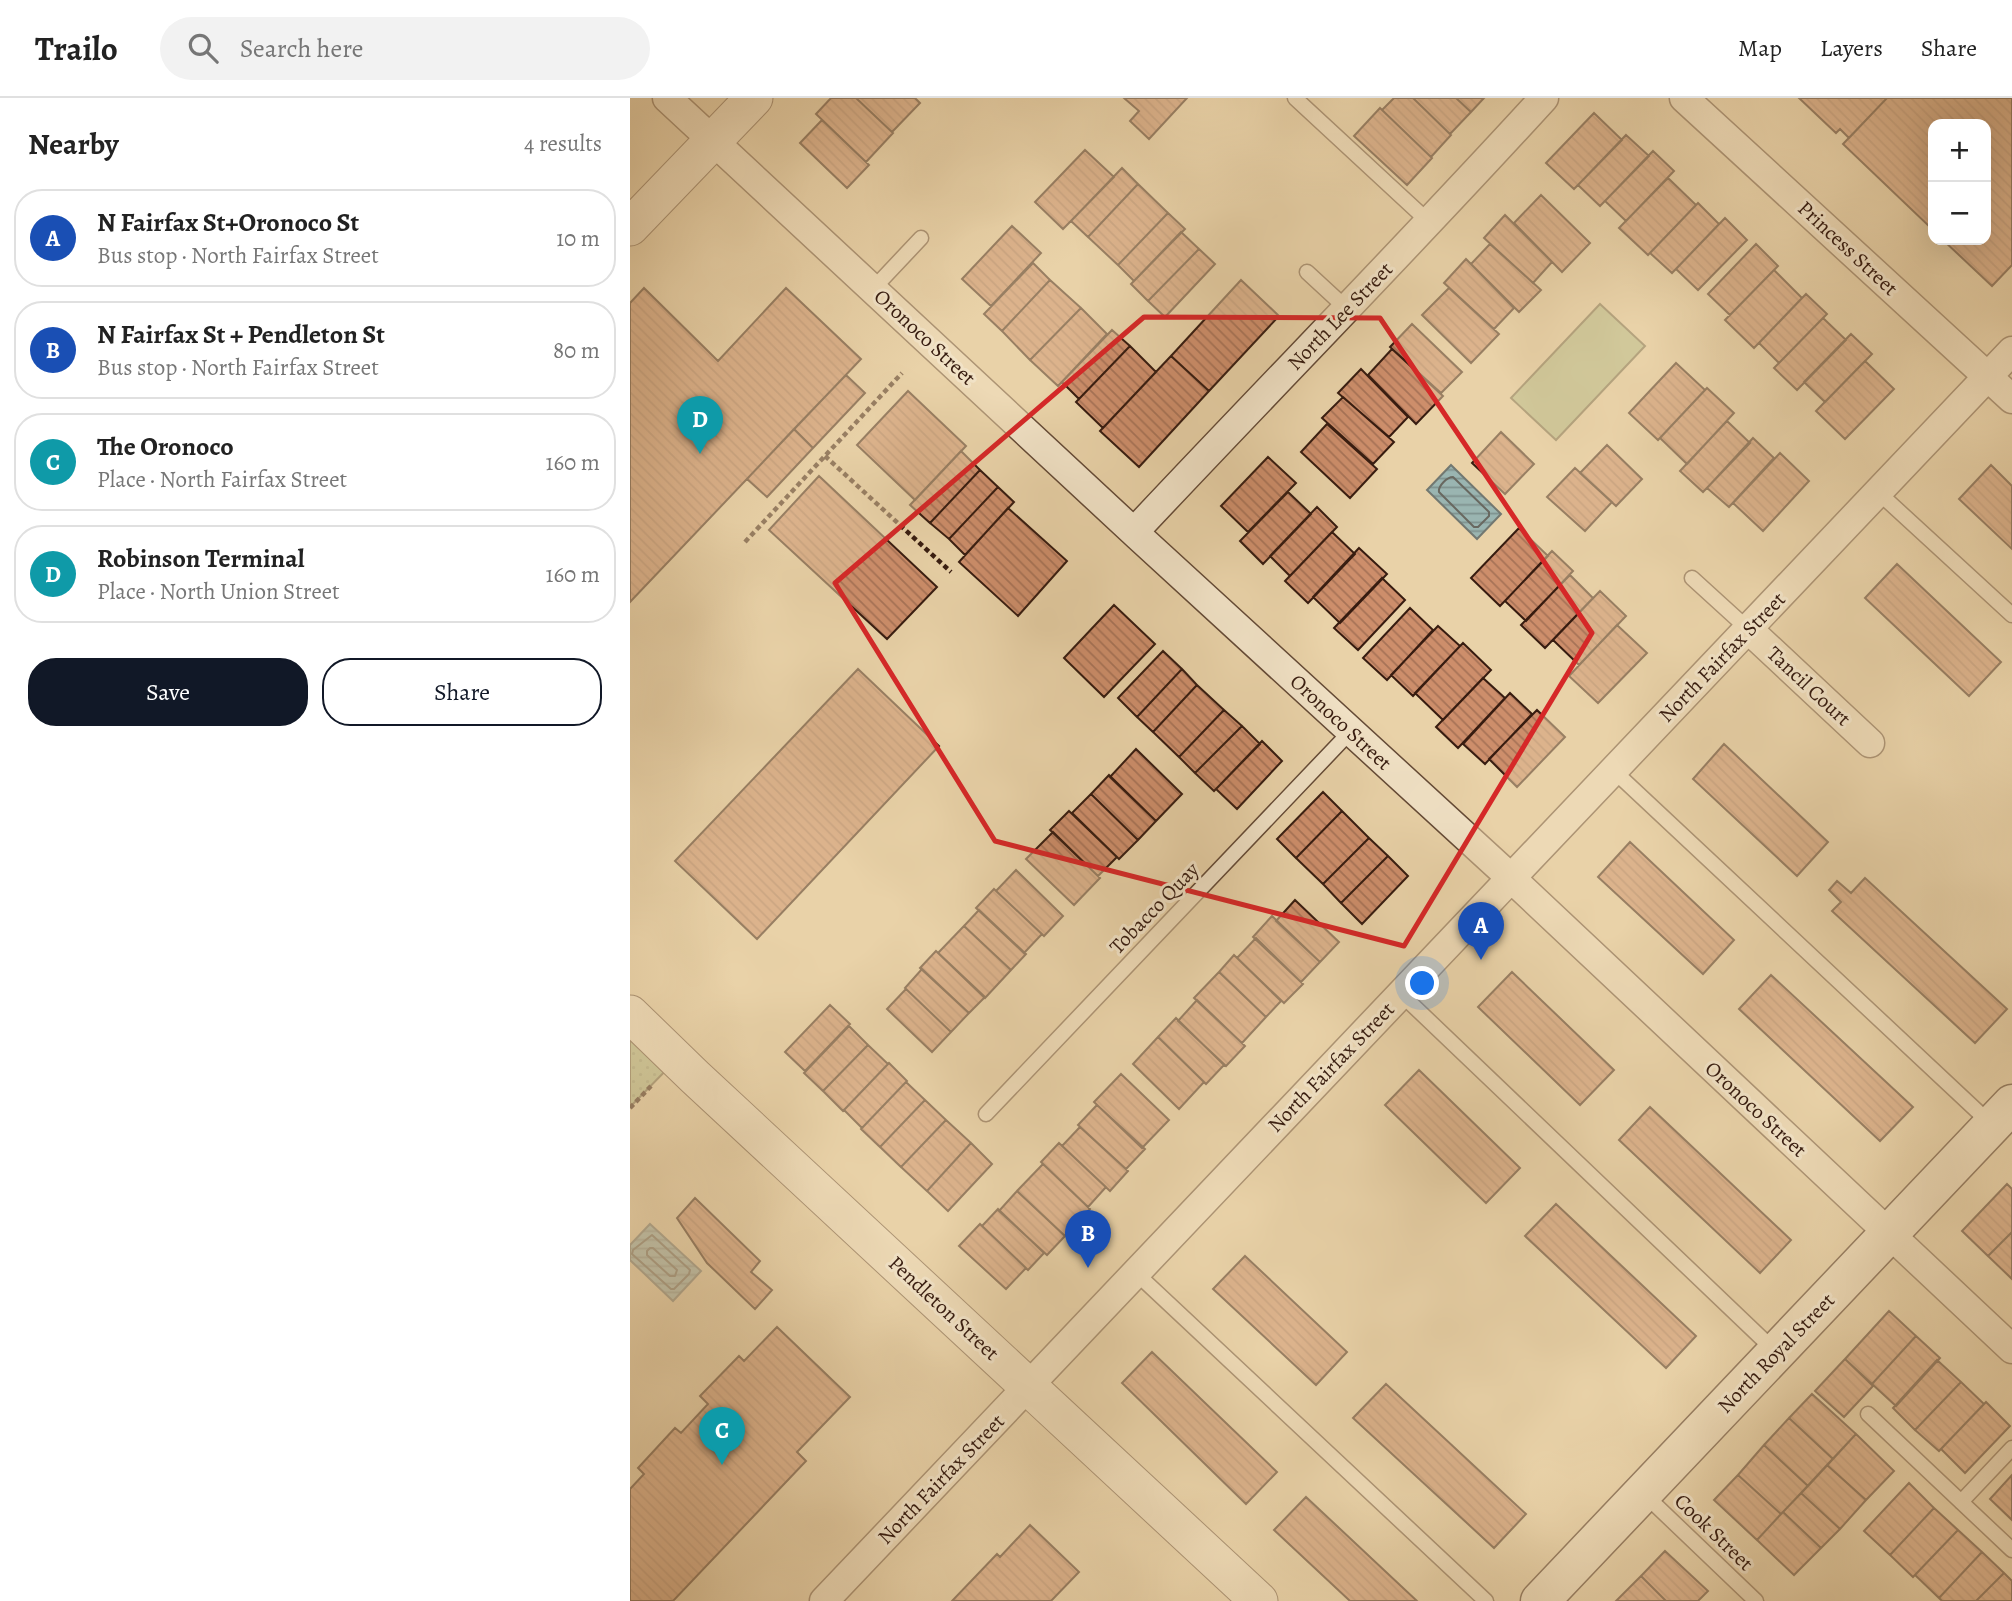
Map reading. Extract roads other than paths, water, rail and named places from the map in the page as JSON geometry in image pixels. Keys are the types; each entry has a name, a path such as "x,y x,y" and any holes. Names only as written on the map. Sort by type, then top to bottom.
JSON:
{"main road":[{"name":"North Royal Street","path":"1540,1601 2002,1114"}],"street":[{"name":"Oronoco Street","path":"667,98 1511,878 2012,1349"},
{"path":"630,227 754,98"},
{"name":"North Lee Street","path":"1134,532 1430,223 1544,98"},
{"name":"Princess Street","path":"1684,98 2012,399"},
{"name":"North Fairfax Street","path":"824,1601 2012,351"},
{"name":"Tancil Court","path":"1748,629 1870,743"},
{"name":"Pendleton Street","path":"630,1014 1259,1601"}],"lane":[{"path":"1294,98 1430,223"},
{"path":"873,289 921,238"},
{"path":"1307,272 1346,308"},
{"path":"1878,492 2012,615"},
{"path":"1692,578 1748,629"},
{"name":"Tobacco Quay","path":"986,1115 1351,731"},
{"path":"1614,771 2002,1114"},
{"path":"1401,994 1776,1352"},
{"path":"1136,1273 1486,1601"},
{"path":"1868,1415 2012,1550"},
{"path":"1961,1502 2012,1448"},
{"name":"Cook Street","path":"1643,1493 1756,1601"}],"water":[{"path":"1451,465 1501,514 1477,539 1427,490"},
{"path":"650,1224 701,1271 673,1301 630,1260 630,1245"}],"place":[{"name":"Robinson Terminal","path":"700,454"},
{"name":"N Fairfax St+Oronoco St","path":"1481,960"},
{"name":"N Fairfax St + Pendleton St","path":"1088,1268"},
{"name":"The Oronoco","path":"722,1465"}]}
